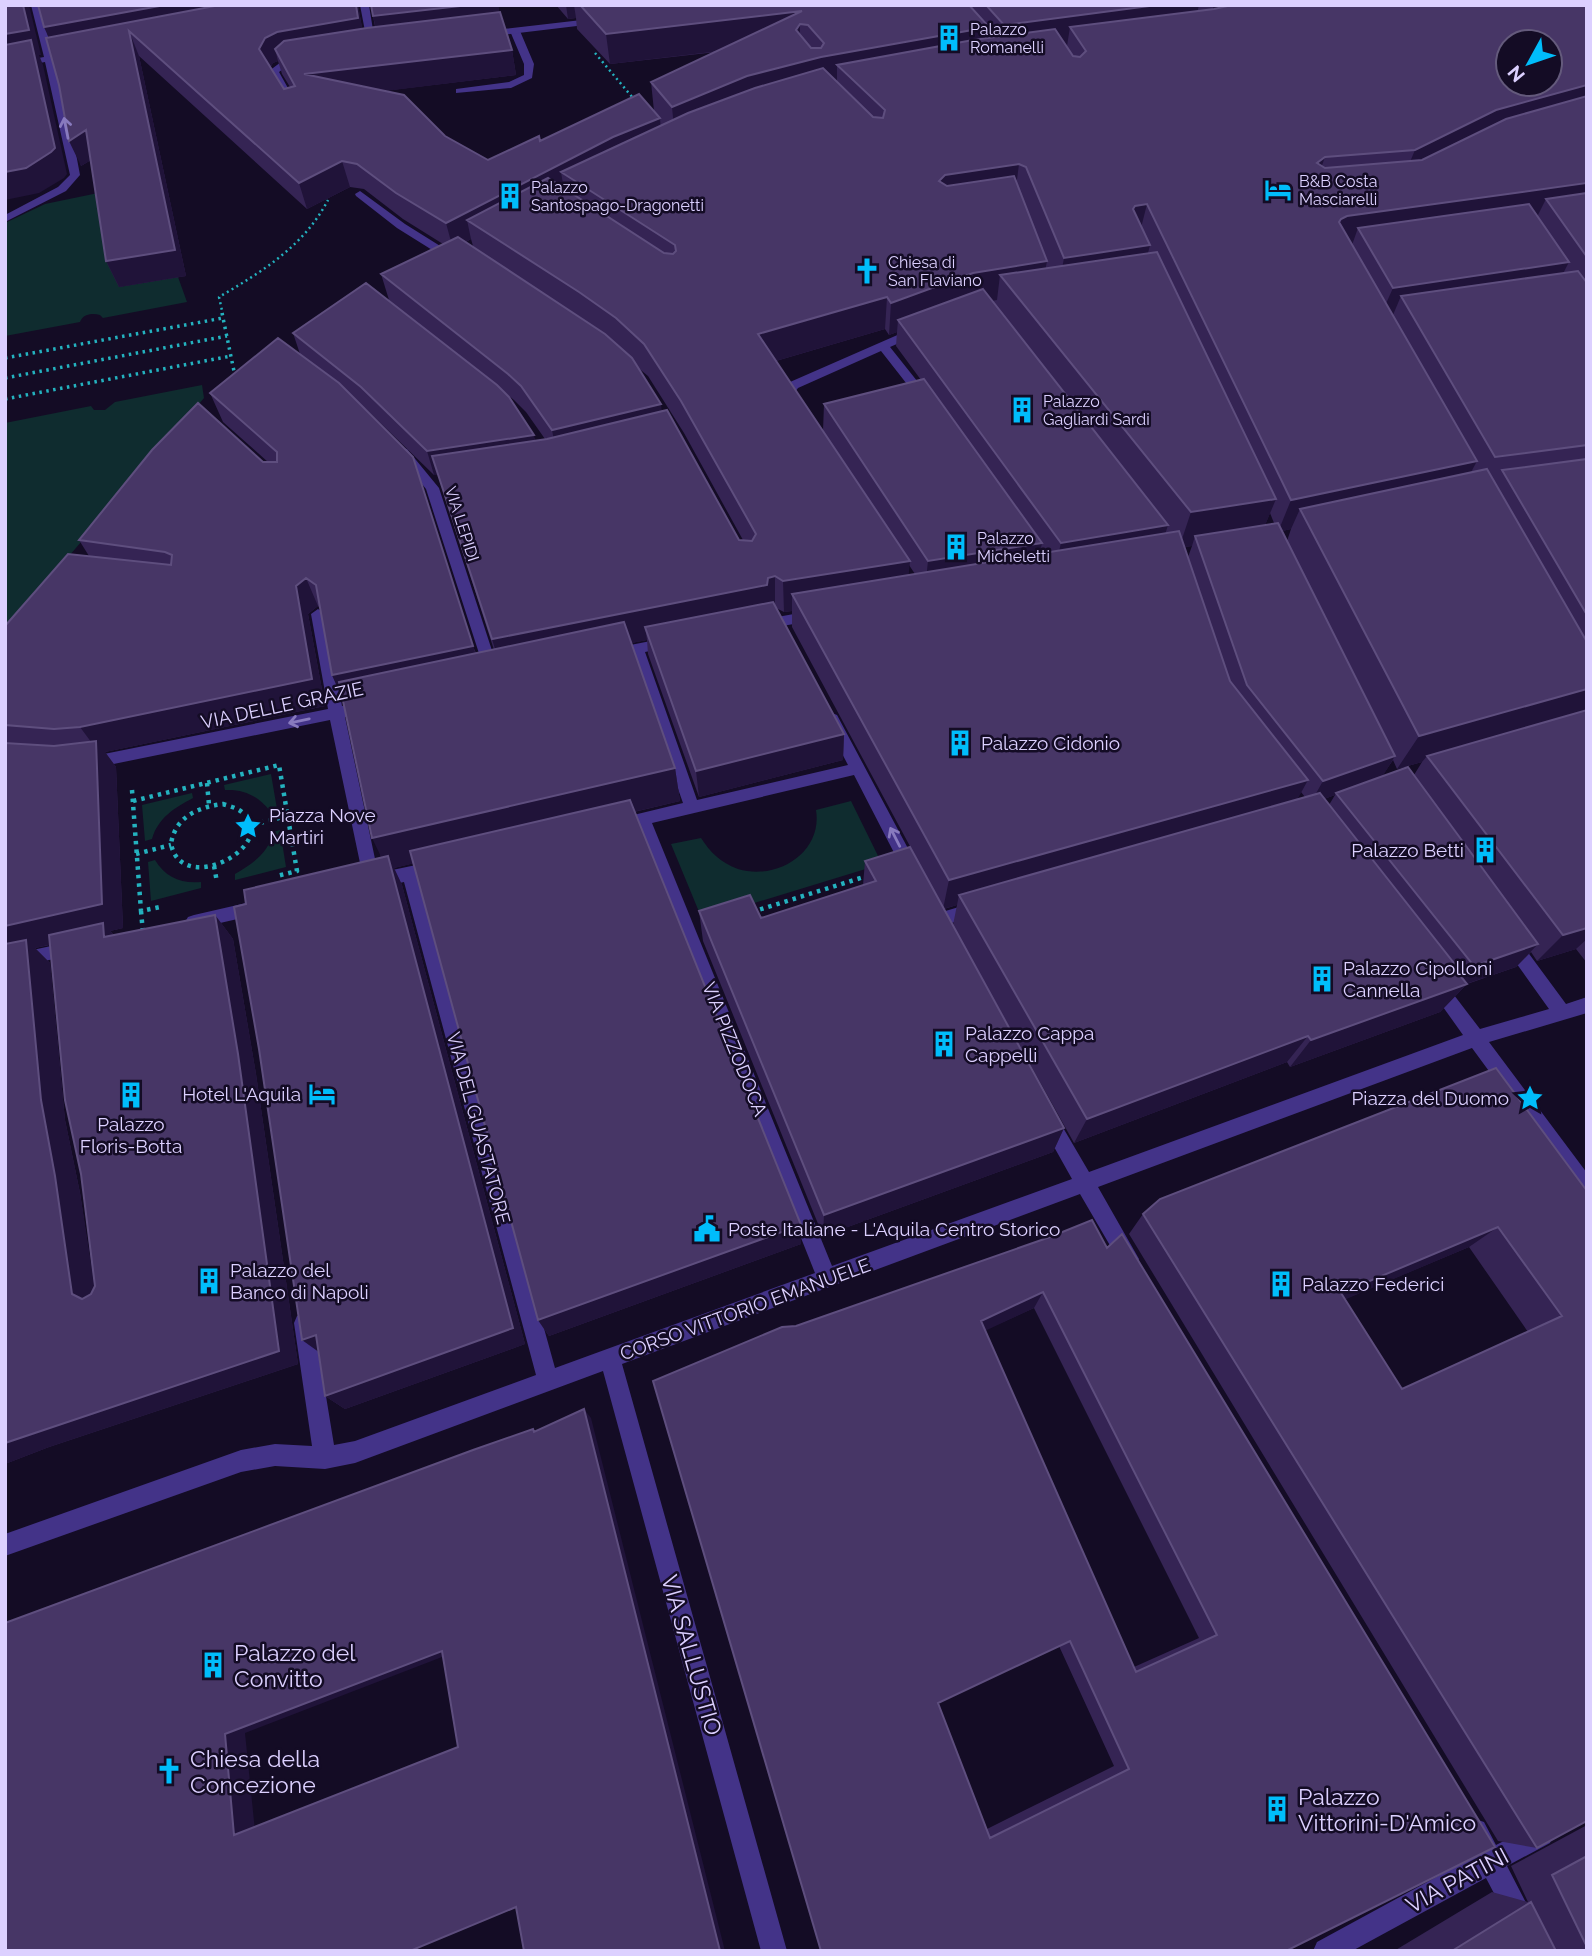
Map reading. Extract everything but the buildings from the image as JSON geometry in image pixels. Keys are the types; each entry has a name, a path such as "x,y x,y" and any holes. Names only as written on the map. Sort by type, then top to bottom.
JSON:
{"street":[{"path":"5,219 62,190 72,179 75,170 35,5"},
{"path":"364,5 373,47"},
{"path":"476,36 610,19"},
{"path":"459,91 511,85 529,76 529,64 515,31"},
{"path":"360,50 386,46"},
{"path":"5,67 90,51"},
{"path":"295,110 274,71 288,62 319,57"},
{"path":"360,194 389,217 454,254 436,264"},
{"path":"5,208 24,209"},
{"path":"799,408 789,392 794,385 929,326"},
{"path":"881,345 895,358 933,411"},
{"name":"VIA LEPIDI","path":"392,441 436,482 494,679"},
{"path":"740,628 830,613"},
{"path":"318,614 365,883 461,862"},
{"path":"597,657 688,638"},
{"path":"636,648 692,807"},
{"path":"822,701 921,886"},
{"name":"VIA DELLE GRAZIE","path":"74,764 116,759 378,704"},
{"path":"604,828 859,768"},
{"name":"VIA PIZZODOCA","path":"642,819 827,1278"},
{"name":"VIA DEL GUASTATORE","path":"410,874 548,1381"},
{"path":"143,933 241,920 279,902"},
{"path":"938,920 991,905"},
{"path":"1503,931 1562,1012"},
{"path":"5,963 61,957 85,945"},
{"path":"1425,971 1478,1038 1587,1189"},
{"path":"1478,1038 1587,1005"},
{"name":"CORSO VITTORIO EMANUELE","path":"5,1545 241,1461 275,1455 325,1458 355,1452 1478,1038"},
{"path":"1038,1100 1084,1184 1140,1276"},
{"path":"302,1305 325,1458"},
{"name":"VIA SALLUSTIO","path":"610,1358 774,1951"},
{"path":"1465,1814 1493,1861 1538,1951"},
{"name":"VIA PATINI","path":"1326,1951 1563,1822"}],"path":[{"path":"571,24 633,98"},
{"path":"236,382 219,297 289,250 321,214 330,195"},
{"path":"5,358 223,318"},
{"path":"5,378 227,336"},
{"path":"5,399 231,356"},
{"path":"143,933 133,801 279,765 297,871 271,878"},
{"path":"207,783 209,805"},
{"path":"209,805 236,806 247,813 252,825 252,835 236,856 214,866 186,864 176,857 171,845 172,834 179,822 193,811 209,805"},
{"path":"252,825 287,816"},
{"path":"136,854 171,845"},
{"path":"690,937 908,863"},
{"path":"141,912 167,905"}],"green space":[{"path":"103,192 119,287 178,277 187,302 103,318 100,315 88,315 80,322 5,336 5,223 45,204"},
{"path":"202,385 204,398 5,631 5,423 91,406 94,410 105,410 115,402"},
{"path":"271,774 277,809 270,811 261,801 244,792 225,790 224,785"},
{"path":"192,793 193,798 168,814 158,825 152,839 145,841 142,805"},
{"path":"851,801 882,864 702,919 671,844 701,838 716,856 732,867 753,872 767,871 794,860 804,851 812,839 816,810"},
{"path":"280,830 286,867 235,880 235,874 259,857 268,846 273,832"},
{"path":"155,860 169,875 187,882 201,882 201,888 151,901 148,862"}],"place":[{"name":"Palazzo Romanelli","path":"949,38"},
{"name":"B&B Costa Masciarelli","path":"1278,190"},
{"name":"Palazzo Santospago-Dragonetti","path":"510,196"},
{"name":"Chiesa di San Flaviano","path":"867,271"},
{"name":"Palazzo Gagliardi Sardi","path":"1022,410"},
{"name":"Palazzo Micheletti","path":"956,547"},
{"name":"Palazzo Cidonio","path":"960,743"},
{"name":"Piazza Nove Martiri","path":"248,826"},
{"name":"Palazzo Betti","path":"1485,850"},
{"name":"Palazzo Cipolloni Cannella","path":"1322,979"},
{"name":"Palazzo Cappa Cappelli","path":"944,1044"},
{"name":"Hotel L'Aquila","path":"322,1094"},
{"name":"Palazzo Floris-Botta","path":"131,1095"},
{"name":"Piazza del Duomo","path":"1530,1098"},
{"name":"Poste Italiane - L'Aquila Centro Storico","path":"707,1229"},
{"name":"Palazzo del Banco di Napoli","path":"209,1281"},
{"name":"Palazzo Federici","path":"1281,1284"},
{"name":"Palazzo del Convitto","path":"213,1665"},
{"name":"Chiesa della Concezione","path":"169,1771"},
{"name":"Palazzo Vittorini-D'Amico","path":"1277,1809"}]}
